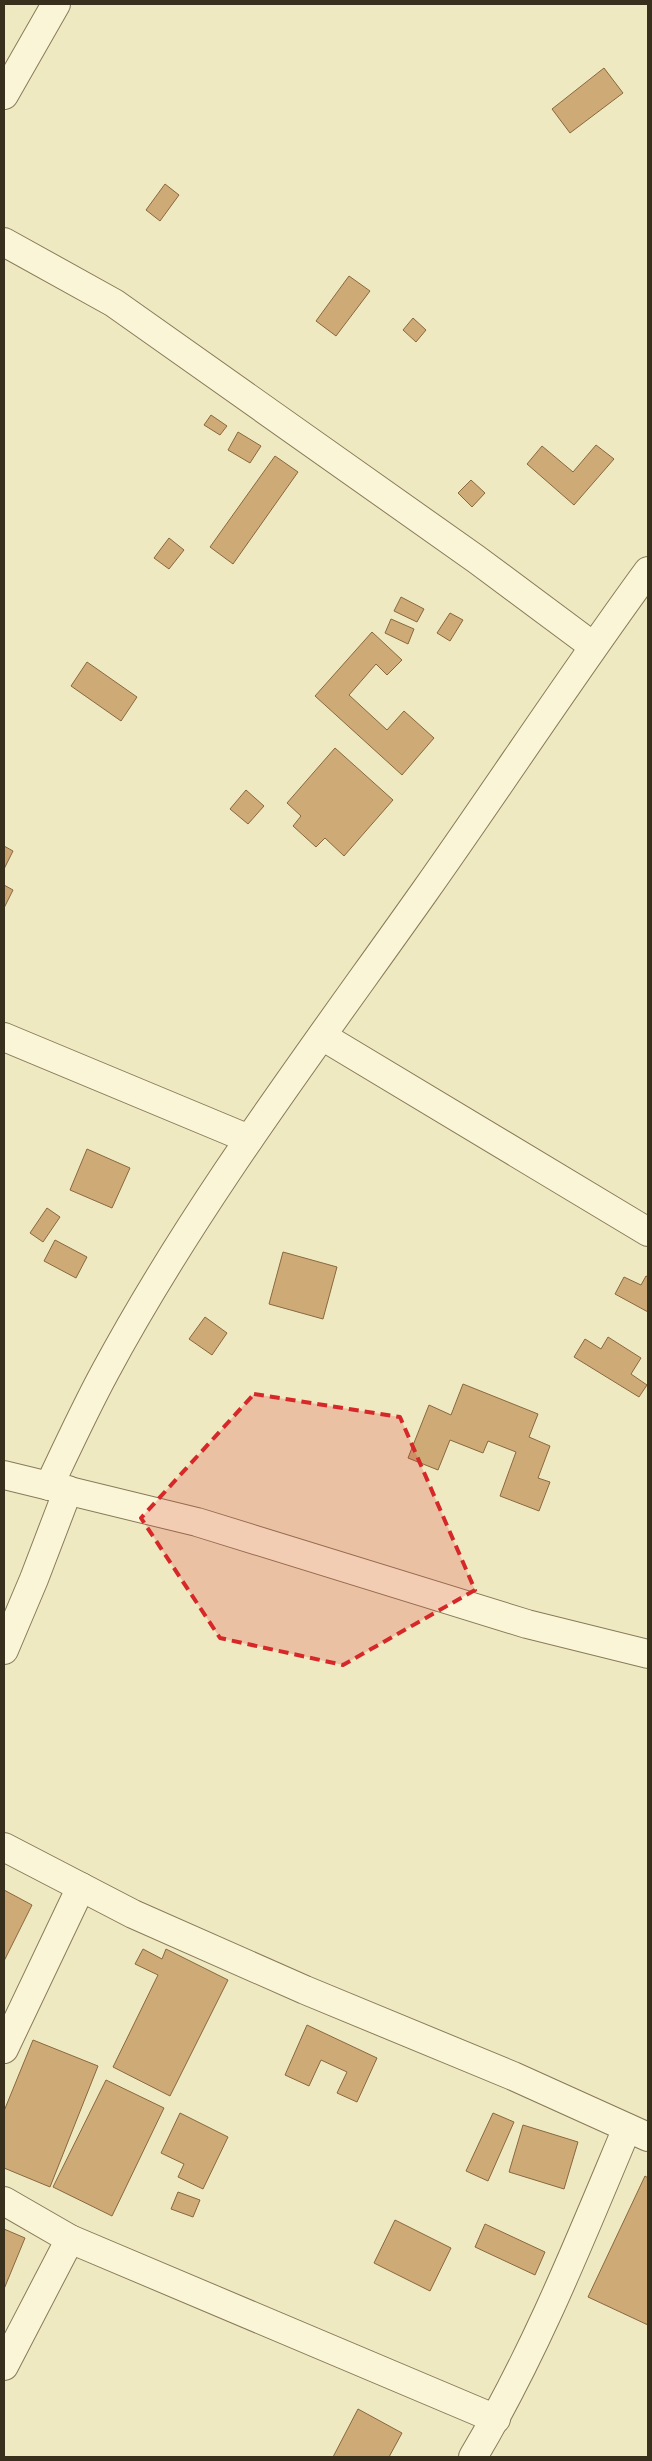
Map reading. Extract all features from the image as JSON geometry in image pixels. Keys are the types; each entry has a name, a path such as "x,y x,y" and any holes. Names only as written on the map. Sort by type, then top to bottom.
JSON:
{"street":[{"path":"4,95 56,4"},
{"path":"4,242 114,303 476,558 593,646"},
{"path":"4,1650 58,1488 105,1372 174,1256 249,1139 508,773 593,646 648,571"},
{"path":"322,1036 648,1232"},
{"path":"4,1037 249,1139"},
{"path":"4,1475 197,1522 527,1624 648,1654"},
{"path":"4,1847 133,1914 305,1990 513,2076 637,2133 561,2283 496,2419 474,2457"},
{"path":"4,2049 80,1887"},
{"path":"4,2202 70,2239 496,2419"},
{"path":"4,2366 70,2239"}],"highlighted area":[{"path":"254,1394 400,1417 475,1590 343,1665 220,1638 141,1518"}],"building":[{"path":"604,68 623,93 570,133 552,109"},
{"path":"165,184 179,195 160,221 146,210"},
{"path":"349,276 370,291 336,336 316,321"},
{"path":"413,318 426,330 416,342 403,330"},
{"path":"211,415 227,426 220,435 204,425"},
{"path":"238,432 261,446 250,463 228,450"},
{"path":"596,445 614,459 574,505 527,464 542,446 573,472"},
{"path":"275,456 298,472 233,564 210,547"},
{"path":"471,480 485,493 472,507 458,493"},
{"path":"169,538 184,550 169,569 154,558"},
{"path":"401,597 424,609 417,622 394,611"},
{"path":"450,613 463,620 450,641 437,633"},
{"path":"391,619 414,629 408,644 385,633"},
{"path":"372,632 402,660 387,675 376,664 349,695 387,730 404,711 434,738 402,775 315,696"},
{"path":"87,662 137,697 121,721 71,686"},
{"path":"335,748 393,800 344,856 325,838 316,847 293,826 301,816 287,803"},
{"path":"246,790 264,806 248,824 230,809"},
{"path":"4,846 13,851 4,869"},
{"path":"4,885 13,890 4,908"},
{"path":"87,1149 130,1168 112,1208 70,1190"},
{"path":"47,1208 60,1217 43,1242 30,1233"},
{"path":"55,1240 87,1257 76,1278 44,1261"},
{"path":"283,1252 337,1267 323,1319 269,1304"},
{"path":"646,1276 648,1277 648,1312 615,1294 624,1277 641,1285"},
{"path":"205,1317 227,1333 212,1355 189,1339"},
{"path":"608,1337 641,1358 631,1374 647,1385 639,1397 574,1357 585,1339 601,1349"},
{"path":"463,1384 538,1414 529,1437 550,1446 538,1478 550,1482 539,1511 500,1496 516,1452 488,1441 483,1453 450,1440 438,1470 408,1458 429,1405 451,1415"},
{"path":"4,1890 32,1905 4,1961"},
{"path":"143,1949 162,1959 166,1949 228,1980 170,2096 113,2067 158,1975 135,1964"},
{"path":"307,2025 377,2058 357,2102 337,2093 347,2072 321,2060 309,2086 285,2075"},
{"path":"33,2040 98,2066 50,2187 4,2168 4,2111"},
{"path":"106,2080 164,2108 112,2216 53,2187"},
{"path":"180,2113 228,2137 203,2189 178,2177 184,2164 161,2153"},
{"path":"493,2113 514,2122 488,2181 466,2171"},
{"path":"523,2125 578,2142 564,2189 509,2172"},
{"path":"645,2176 648,2178 648,2325 588,2297"},
{"path":"178,2192 200,2200 193,2217 171,2209"},
{"path":"395,2220 451,2248 430,2291 374,2263"},
{"path":"485,2224 545,2252 535,2275 475,2247"},
{"path":"4,2229 25,2238 4,2289"},
{"path":"358,2409 402,2433 389,2457 333,2457"}]}
